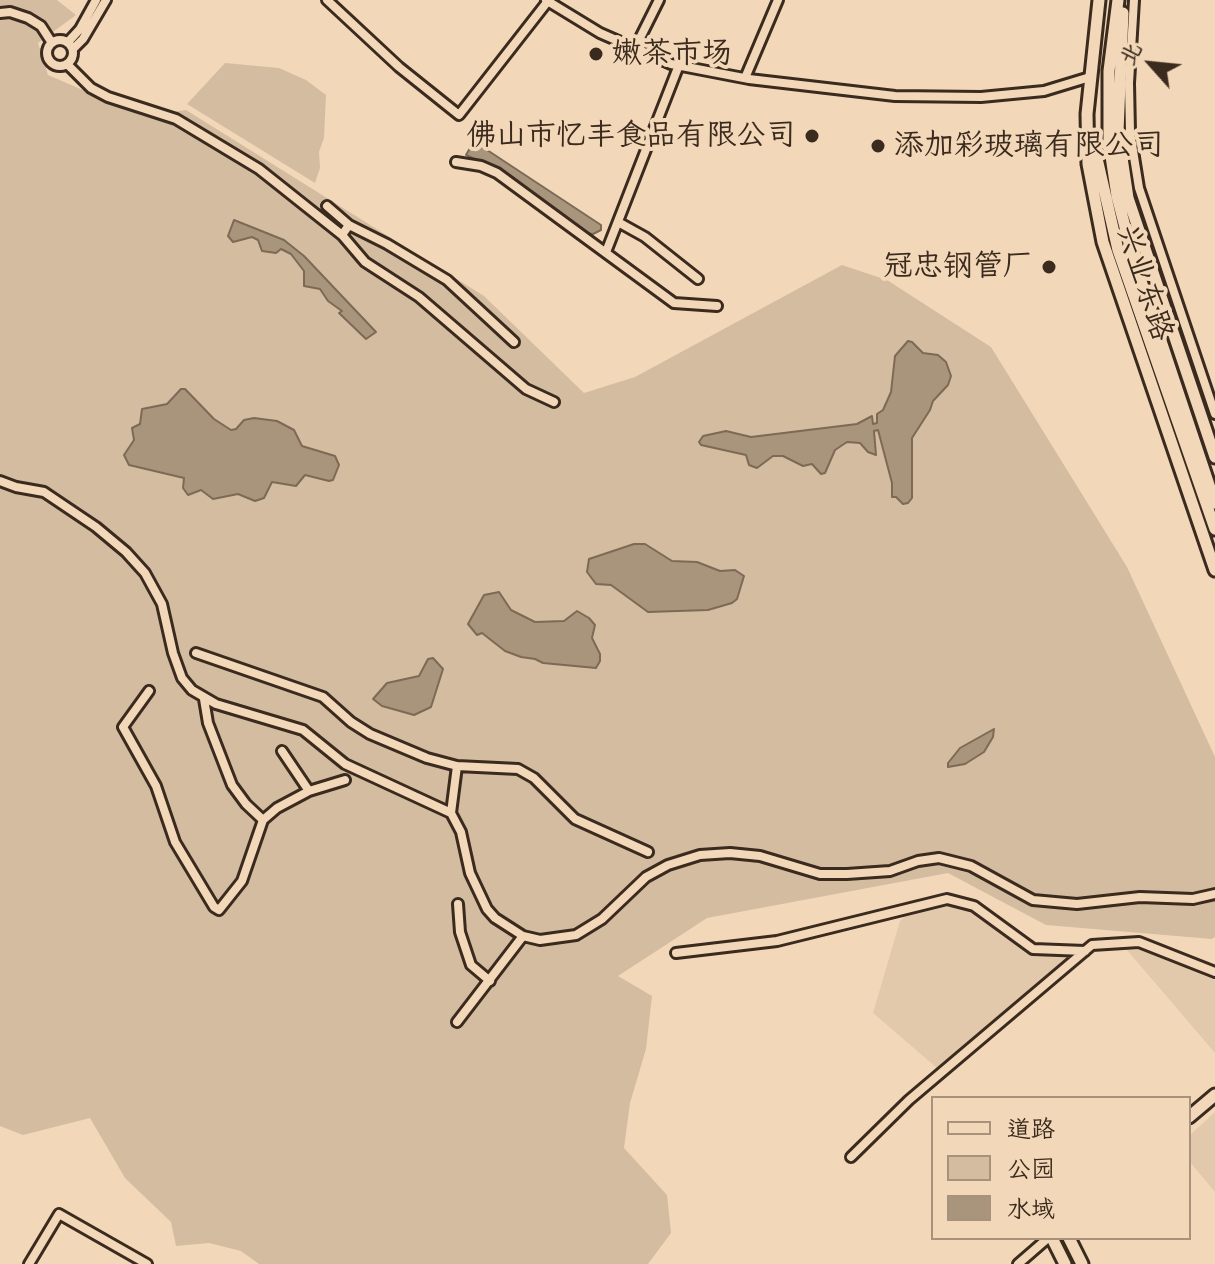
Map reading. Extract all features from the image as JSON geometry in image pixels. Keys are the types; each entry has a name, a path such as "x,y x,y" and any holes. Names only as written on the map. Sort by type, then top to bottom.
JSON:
{"main road":[{"name":"兴业东路","path":"1099,0 1087,114 1088,164 1103,242 1215,570"},
{"name":"兴业东路","path":"1121,0 1109,71 1109,143 1117,196 1132,254 1215,503"},
{"path":"1121,0 1118,131 1128,198 1215,457"},
{"path":"1087,114 1107,211 1215,529"},
{"path":"1191,1115 1215,1095"},
{"path":"1051,1240 1065,1264"},
{"path":"1070,1240 1082,1264"}],"street":[{"path":"71,45 60,40 52,43 47,50 51,63 59,67 68,65 73,58 71,45 96,0"},
{"path":"71,45 83,39 106,0"},
{"path":"327,0 399,67 459,115 547,1 600,33 635,48 679,65 745,78 895,96 981,97 1044,91 1090,77"},
{"path":"635,48 659,0"},
{"path":"745,78 778,0"},
{"path":"1134,0 1129,83 1130,132 1139,188 1215,414"},
{"path":"0,13 10,12 28,18 41,26 52,43"},
{"path":"68,65 91,88 108,97 176,119 247,162 342,235 365,262 419,297 526,389 554,402"},
{"path":"606,252 679,65"},
{"path":"456,162 481,166 497,173 674,303 717,306"},
{"path":"327,206 349,225 447,280 514,342"},
{"path":"618,222 645,237 698,279"},
{"path":"342,235 349,225"},
{"path":"0,481 44,492 96,527 126,552 145,573 162,604 182,678 204,699 303,730 345,764 451,813"},
{"path":"196,653 323,697 370,734 427,758 457,766 518,769 534,778 575,819 648,852"},
{"path":"149,691 123,727 156,786 175,842 214,907 219,910 242,881 263,820 277,808 309,791 345,780"},
{"path":"204,699 208,723 232,785 263,820"},
{"path":"282,751 309,791"},
{"path":"457,766 451,813 461,832 470,873 487,909 495,918 523,936 540,940 576,935 602,919 646,877 668,865 700,855 730,853 760,856 820,874 890,871 918,861 939,858 971,866 1033,900 1077,904 1140,897 1193,899 1215,894"},
{"path":"676,953 777,941 947,899 974,906 1033,949 1085,951"},
{"path":"458,904 460,932 471,965 490,981"},
{"path":"457,1022 523,936"},
{"path":"851,1157 909,1100 1092,945 1139,942 1215,972"},
{"path":"29,1264 59,1214 147,1264"},
{"path":"1018,1264 1048,1240"}],"shaded area":[{"path":"946,901 968,906 1030,949 1078,954 937,1068 873,1013 900,921 907,914"},
{"path":"1127,950 1141,950 1215,980 1215,1053"},
{"path":"1215,1112 1215,1192 1191,1163 1191,1134"}],"green space":[{"path":"0,0 57,0 76,15 38,43 48,75 143,116 186,110 484,296 584,393 635,377 842,265 887,280 991,347 1127,567 1215,757 1215,937 1046,925 948,873 707,918 618,976 652,996 646,1049 630,1103 624,1148 667,1195 671,1233 648,1264 259,1264 241,1251 209,1243 176,1246 171,1222 125,1178 90,1118 23,1135 0,1126"},
{"path":"225,63 279,68 306,80 326,95 324,138 315,183 187,104"}],"water":[{"path":"478,144 601,225 601,230 593,234 583,233 495,168 466,155 470,148"},
{"path":"234,220 284,240 304,256 376,332 366,339 320,289 304,286 304,271 291,254 281,249 276,253 262,251 258,240 252,237 233,242 228,236"},
{"path":"908,341 923,353 938,355 946,362 951,376 912,438 912,498 908,503 903,504 892,497 892,483 878,430 874,431 876,455 860,443 847,442 835,450 825,473 821,474 812,464 803,466 783,456 773,456 757,468 749,465 746,455 699,442 703,436 726,431 751,437 857,424 872,416 873,424 877,423 877,414 883,410 891,392 895,356"},
{"path":"181,389 185,389 214,419 231,430 244,420 254,418 277,421 294,430 302,446 335,456 339,465 333,480 305,475 296,486 272,482 264,498 255,501 238,494 213,499 201,490 188,495 183,488 184,478 129,465 124,455 134,440 132,428 140,424 142,409 167,404"},
{"path":"634,544 645,544 672,561 697,562 720,571 735,570 744,576 737,599 708,610 648,612 611,585 596,584 587,572 589,559"},
{"path":"499,592 511,610 535,622 564,621 577,611 589,618 595,625 592,638 600,654 596,668 543,663 521,657 505,651 482,633 477,635 468,624 484,595"},
{"path":"433,658 443,669 431,707 414,715 382,706 373,699 387,683 419,676 428,659"},
{"path":"994,729 984,752 965,764 948,767 960,748"}],"place":[{"name":"嫩茶市场","path":"596,54"},
{"name":"佛山市忆丰食品有限公司","path":"812,136"},
{"name":"添加彩玻璃有限公司","path":"878,146"},
{"name":"冠忠钢管厂","path":"1049,267"}]}
